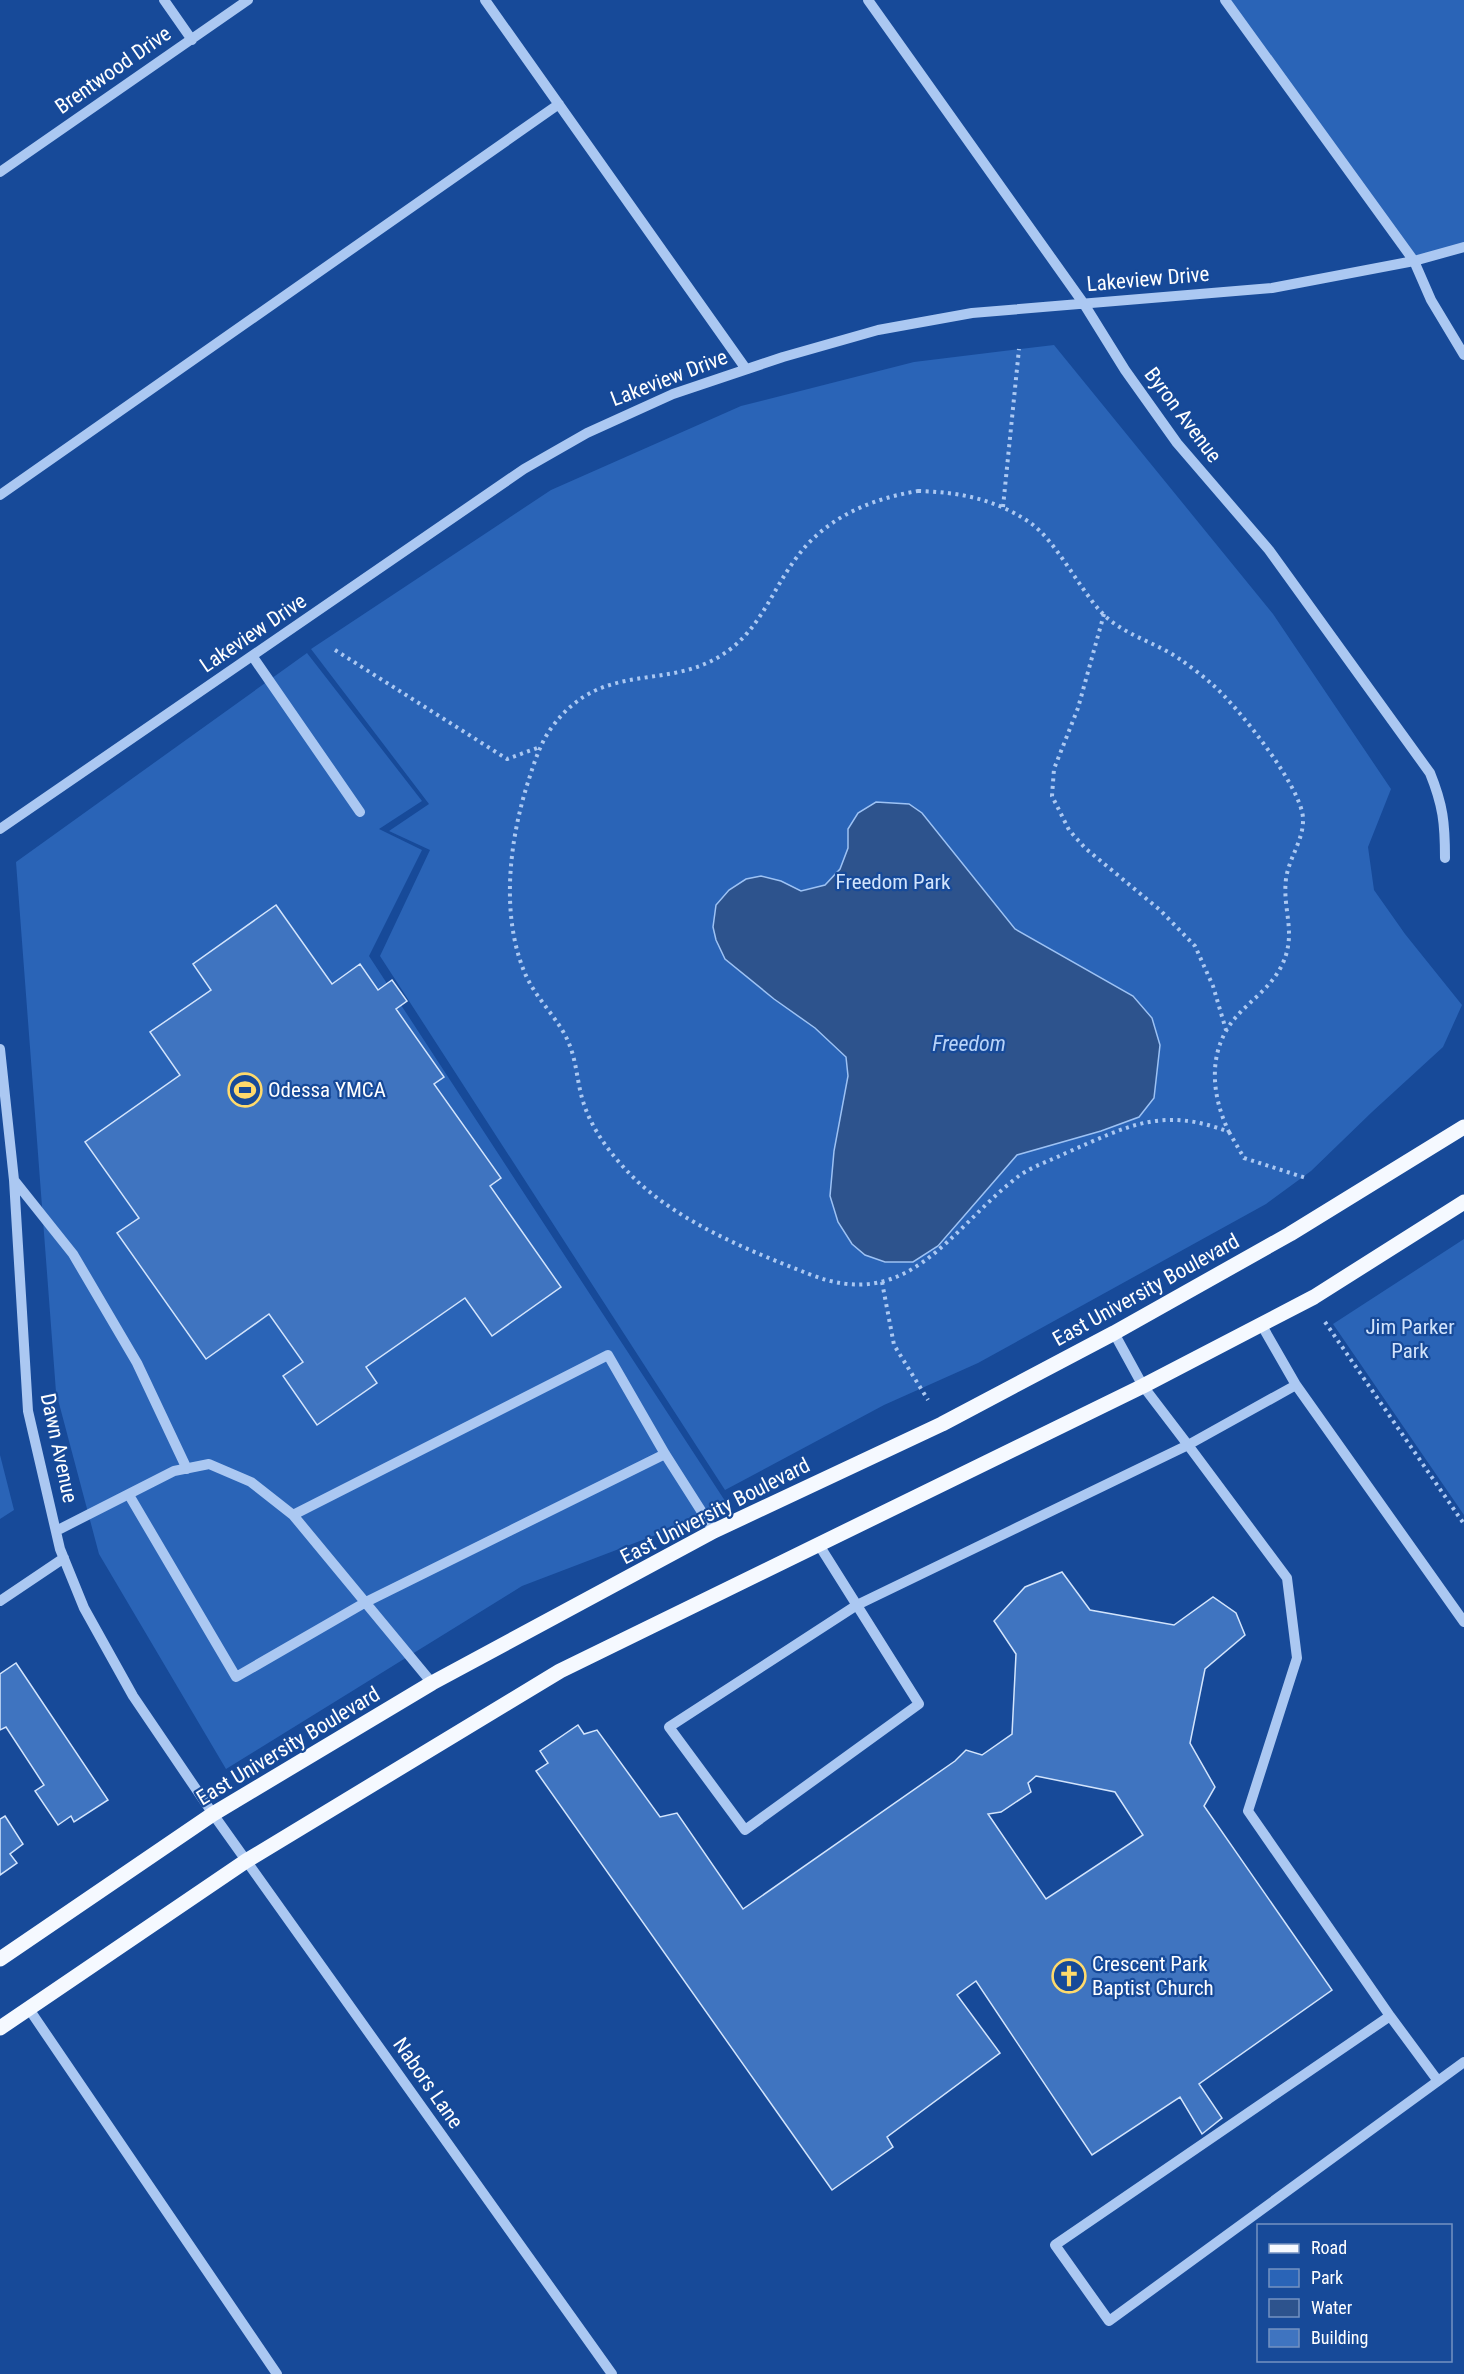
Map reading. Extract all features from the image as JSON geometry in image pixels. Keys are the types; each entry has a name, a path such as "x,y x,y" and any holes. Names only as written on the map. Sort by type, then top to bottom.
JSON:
{"main road":[{"name":"East University Boulevard","path":"0,1959 213,1814 432,1683 714,1531 942,1424 1114,1333 1290,1234 1464,1127"},
{"path":"0,2028 246,1861 560,1671 1143,1386 1314,1297 1464,1202"}],"street":[{"path":"164,0 192,40"},
{"name":"Brentwood Drive","path":"0,172 248,0"},
{"path":"485,0 746,369"},
{"name":"Byron Avenue","path":"868,0 1084,304 1125,370 1177,443 1269,550 1430,773 1439,795 1444,818 1445,858"},
{"path":"1225,0 1414,261 1431,300 1464,354"},
{"path":"0,495 559,104"},
{"name":"Lakeview Drive","path":"0,829 533,464 597,428 673,394 746,369 878,330 972,313 1272,288 1414,261 1464,247"},
{"path":"253,657 360,812"},
{"name":"Dawn Avenue","path":"0,1048 14,1180 27,1411 56,1531 84,1608 133,1696 213,1814"},
{"path":"14,1180 79,1264 137,1363 187,1469"},
{"path":"1261,1324 1296,1385 1464,1622"},
{"path":"1114,1333 1143,1386 1287,1578 1297,1658 1248,1811 1390,2016 1438,2081"},
{"path":"293,1515 608,1355 714,1531"},
{"path":"819,1545 857,1605 919,1704 745,1830 669,1727 857,1605 1188,1445 1296,1385"},
{"path":"129,1495 236,1677 366,1602 666,1454"},
{"path":"56,1531 174,1472 209,1464 251,1482 293,1515 432,1683"},
{"path":"0,1601 64,1558"},
{"name":"Nabors Lane","path":"213,1814 612,2374"},
{"path":"29,2008 278,2374"},
{"path":"1390,2016 1055,2245 1109,2321 1464,2062"}],"path":[{"path":"1003,507 1019,349"},
{"path":"1229,1132 1191,1120 1171,1118 1131,1125 1087,1144 1018,1176 913,1270 882,1282 858,1285 834,1282 812,1275 717,1234 667,1205 637,1181 603,1142 590,1120 581,1096 573,1054 568,1041 562,1029 537,998 524,971 512,927 511,868 519,809 541,747 551,729 580,699 598,688 628,679 672,675 695,669 716,659 752,628 794,560 814,538 836,519 862,506 889,496 918,491 938,491 975,496 1003,507 1039,529 1104,614 1121,628 1179,658 1212,683 1280,766 1294,789 1302,809 1302,831 1287,877 1286,890 1291,937 1287,952 1274,979 1226,1030 1221,1039 1214,1071 1218,1108 1244,1158 1306,1178"},
{"path":"1104,614 1078,708 1054,769 1052,796 1069,830 1085,848 1160,910 1195,946 1214,986 1226,1030"},
{"path":"335,650 507,759 541,747"},
{"path":"882,1282 894,1345 942,1424"},
{"path":"1324,1321 1464,1524"}],"green space":[{"path":"1228,0 1464,0 1464,247 1414,261"},
{"name":"Freedom Park","path":"1054,345 1273,614 1391,789 1368,847 1374,890 1405,934 1462,1005 1443,1047 1311,1171 1266,1204 978,1363 884,1405 725,1490 380,956 430,850 389,831 429,804 311,649 551,490 741,406 914,362"},
{"name":"Odessa YMCA","path":"307,653 422,801 379,829 422,850 369,956 729,1507 522,1586 226,1769 99,1554 56,1392 16,862"},
{"name":"Jim Parker Park","path":"1464,1239 1464,1515 1333,1324"},
{"path":"0,1455 14,1510 0,1519"}],"water":[{"name":"Freedom","path":"876,802 909,804 922,813 1015,929 1133,996 1152,1018 1160,1045 1154,1098 1139,1117 1101,1131 1017,1155 938,1246 913,1262 885,1262 865,1255 852,1244 838,1222 830,1196 834,1151 848,1076 846,1057 815,1028 774,999 725,959 713,927 716,905 729,890 746,879 761,876 781,881 801,891 825,885 840,869 848,848 848,829 858,813"}],"building":[{"path":"276,905 332,984 360,964 378,990 392,980 407,1001 396,1009 444,1077 434,1084 501,1178 490,1186 561,1287 492,1336 465,1298 366,1367 377,1383 317,1425 283,1376 303,1362 269,1314 206,1359 117,1233 139,1218 85,1142 180,1075 150,1032 211,990 193,964"},
{"path":"1062,1572 1090,1610 1174,1625 1213,1597 1236,1613 1245,1635 1205,1669 1190,1743 1215,1787 1204,1806 1332,1990 1199,2084 1222,2118 1202,2134 1180,2097 1092,2155 976,1981 957,1995 1000,2053 887,2137 893,2147 832,2190 536,1771 548,1763 540,1751 578,1725 584,1734 597,1730 660,1817 677,1813 743,1909 955,1761 966,1750 982,1755 1012,1734 1016,1654 994,1621 1025,1587","holes":["1036,1776 1115,1792 1143,1835 1046,1899 988,1814 1001,1812 1031,1792 1028,1783"]},
{"path":"16,1663 108,1800 74,1822 71,1816 58,1825 35,1791 44,1785 6,1727 0,1730 0,1674"},
{"path":"5,1816 23,1844 10,1854 17,1863 0,1875 0,1819"}],"place":[{"name":"Odessa YMCA","path":"245,1090"},
{"name":"Crescent Park Baptist Church","path":"1069,1976"}]}
